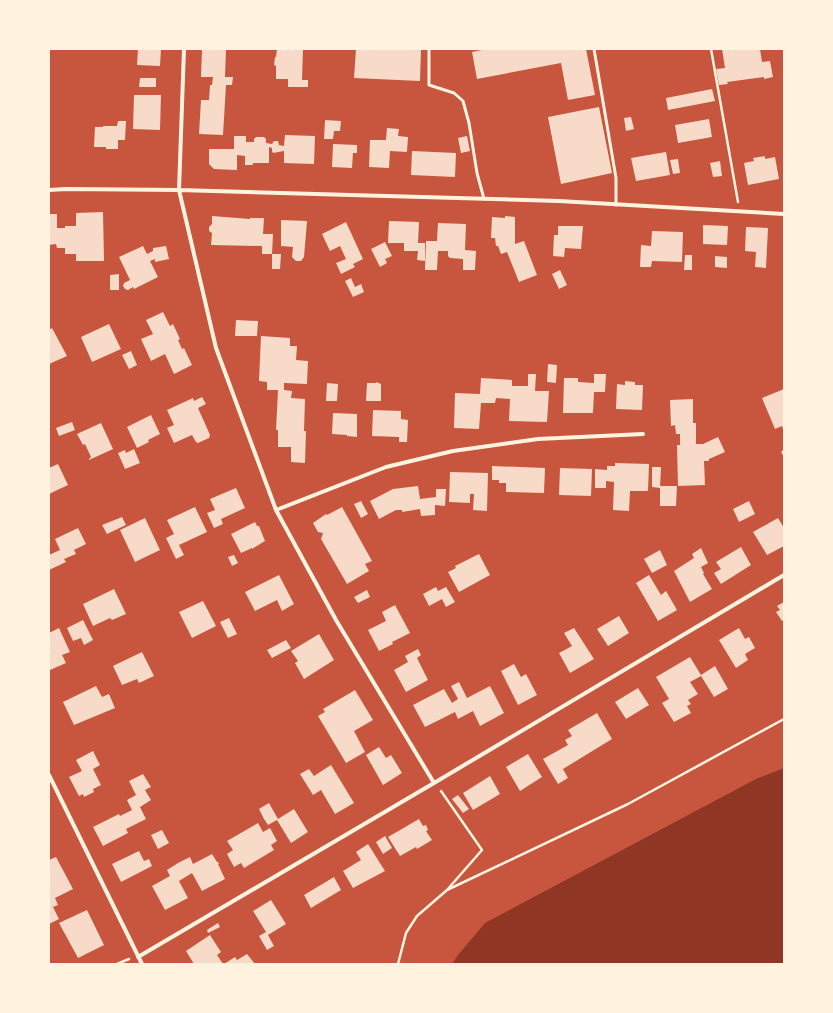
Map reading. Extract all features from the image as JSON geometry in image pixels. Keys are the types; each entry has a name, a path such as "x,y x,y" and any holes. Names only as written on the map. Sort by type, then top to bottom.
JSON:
{"street":[{"path":"184,49 179,190 216,348 276,510 336,620 434,783"},
{"path":"49,190 179,190 559,201 784,214"},
{"path":"276,510 386,467 453,452 538,439 643,434"},
{"path":"138,957 784,575"},
{"path":"49,775 142,964"}],"lane":[{"path":"430,49 429,85 454,93 463,101 469,123 477,173 484,199"},
{"path":"594,49 616,178 616,205"}],"path":[{"path":"711,49 740,212"},
{"path":"447,890 628,804 784,719"},
{"path":"398,964 406,933 417,916 447,890 482,850 434,783"}],"shaded area":[{"path":"784,768 784,964 452,964 485,923 756,779"}],"building":[{"path":"138,49 161,49 160,66 137,65"},
{"path":"202,49 226,49 225,77 233,77 232,85 226,85 223,135 199,134 201,100 209,100 210,85 212,85 213,77 201,77"},
{"path":"277,49 303,49 302,80 308,80 308,87 288,87 288,79 276,79 276,66 274,65"},
{"path":"356,49 421,49 420,81 354,78"},
{"path":"482,49 586,49 595,95 568,100 561,63 477,79 472,52"},
{"path":"722,49 760,49 762,62 770,61 773,77 727,82 728,84 719,85 716,69 725,68"},
{"path":"140,78 156,78 156,87 139,87"},
{"path":"712,89 715,101 668,110 666,98"},
{"path":"134,95 161,95 160,130 133,129"},
{"path":"599,107 612,173 561,184 548,117"},
{"path":"631,117 634,129 626,131 624,118"},
{"path":"709,119 712,137 678,143 675,125"},
{"path":"325,120 341,121 340,131 334,131 333,139 324,139"},
{"path":"118,121 126,121 125,140 118,140 118,149 94,147 95,127 117,126"},
{"path":"387,128 399,129 398,136 408,137 407,152 390,151 389,168 369,167 370,140 386,140"},
{"path":"285,135 315,136 314,164 284,163 284,151 273,153 272,148 269,147 269,163 253,163 253,165 245,165 245,156 237,155 237,170 214,169 209,164 209,149 234,149 234,136 246,136 246,142 254,142 256,137 264,137 266,139 266,143 272,144 274,141 278,141 279,145 284,146"},
{"path":"467,136 470,151 461,153 458,138"},
{"path":"333,144 357,145 357,153 353,153 352,168 332,167"},
{"path":"412,151 456,153 455,177 411,175"},
{"path":"666,152 670,175 636,181 631,158"},
{"path":"765,156 765,159 775,157 779,179 748,185 744,163 754,161 753,158"},
{"path":"678,159 680,173 673,174 670,160"},
{"path":"720,161 722,176 713,177 710,163"},
{"path":"103,212 104,261 76,261 76,254 65,254 65,248 57,248 56,244 49,245 49,214 57,214 57,228 65,228 65,226 76,226 76,213"},
{"path":"212,216 250,219 264,218 263,234 273,234 272,254 262,254 262,246 211,245 212,233 209,231 209,227 212,224"},
{"path":"505,216 515,217 515,244 524,241 537,275 519,282 507,252 501,254 498,246 496,246 495,238 491,238 492,217 505,218"},
{"path":"281,220 307,221 304,257 301,261 296,261 292,257 293,247 281,246"},
{"path":"389,221 419,222 418,243 425,243 425,261 417,260 418,251 404,251 404,243 388,243"},
{"path":"346,222 363,259 353,264 355,267 341,274 336,263 346,259 340,246 330,251 322,234"},
{"path":"438,223 466,224 465,250 476,251 475,270 463,270 463,259 450,258 448,256 448,251 438,251 437,270 425,270 426,241 437,241"},
{"path":"703,225 728,226 727,245 703,244"},
{"path":"558,226 583,226 581,249 565,248 564,257 553,256 554,235 558,235"},
{"path":"746,227 768,228 766,268 755,267 756,252 745,251"},
{"path":"652,231 683,232 682,262 652,261 651,267 640,267 641,245 651,246"},
{"path":"385,242 392,256 385,259 387,263 380,267 371,249"},
{"path":"143,246 147,254 153,251 153,248 166,246 169,259 155,262 155,259 150,261 158,277 134,289 133,287 128,290 125,289 123,286 124,283 130,280 119,257"},
{"path":"272,254 281,254 280,269 272,269"},
{"path":"685,255 692,255 692,270 684,270"},
{"path":"715,256 727,257 727,268 715,267"},
{"path":"560,270 567,285 559,289 552,274"},
{"path":"119,274 119,290 110,290 110,275"},
{"path":"351,278 355,287 361,284 364,292 353,297 345,281"},
{"path":"163,312 170,326 173,324 180,339 178,340 182,349 184,348 192,365 174,374 165,354 151,361 141,339 153,334 146,320"},
{"path":"236,320 258,321 257,336 235,336"},
{"path":"109,324 121,349 92,362 81,337"},
{"path":"52,328 67,356 49,364 49,330"},
{"path":"261,336 290,338 290,346 297,346 296,360 308,361 307,384 284,383 284,390 292,391 291,398 305,399 305,463 291,462 291,447 278,447 278,430 276,430 278,390 267,390 267,382 259,381"},
{"path":"131,351 137,365 129,369 122,355"},
{"path":"548,364 557,365 556,383 547,382"},
{"path":"528,374 536,374 535,391 549,391 547,422 509,421 510,399 496,398 495,403 481,403 479,429 454,428 455,393 480,394 481,378 512,380 512,386 528,386"},
{"path":"594,374 606,374 605,392 594,392 593,413 563,413 564,378 578,378 578,382 594,383"},
{"path":"625,381 635,382 635,385 643,385 642,410 616,409 617,384 625,385"},
{"path":"376,382 381,384 381,401 366,401 367,383"},
{"path":"327,383 338,384 337,401 326,401"},
{"path":"784,389 784,432 782,426 775,429 762,398"},
{"path":"202,397 206,404 198,408 210,435 209,438 198,443 192,435 174,443 167,428 174,425 167,410 193,398 194,401"},
{"path":"693,399 693,423 696,423 696,444 703,444 718,437 725,452 709,459 709,461 704,461 705,485 678,486 677,445 680,445 680,434 676,434 675,425 671,426 670,400"},
{"path":"373,410 401,411 401,419 408,420 407,442 399,442 399,437 372,436"},
{"path":"333,413 357,414 357,437 332,434"},
{"path":"151,415 160,434 137,448 127,427"},
{"path":"72,422 75,430 59,436 56,428"},
{"path":"101,423 113,449 89,460 91,457 85,444 83,445 77,434"},
{"path":"134,449 140,463 125,469 118,453 125,450 126,453"},
{"path":"615,463 649,464 648,491 630,491 629,511 613,510 614,482 606,481 606,488 595,488 595,469 607,470 607,466 615,466"},
{"path":"58,464 68,485 49,494 49,468"},
{"path":"492,466 545,468 544,493 506,492 506,483 499,483 499,480 492,480"},
{"path":"652,467 661,467 660,488 652,487"},
{"path":"560,468 592,469 591,496 559,495"},
{"path":"450,472 488,473 487,511 473,510 474,494 470,494 470,503 449,502"},
{"path":"418,486 420,499 436,497 436,489 446,489 445,506 435,505 435,515 421,516 420,509 402,512 402,510 396,510 379,519 370,501 393,489"},
{"path":"660,486 677,486 676,506 660,506"},
{"path":"236,488 245,508 221,519 223,524 214,528 207,513 215,510 210,499"},
{"path":"361,501 368,514 361,518 354,504"},
{"path":"749,501 755,514 739,522 733,509"},
{"path":"195,507 207,532 179,545 184,555 176,559 166,538 174,534 167,520"},
{"path":"342,507 372,561 365,564 369,571 347,584 321,539 323,533 318,532 313,523 326,514 327,515"},
{"path":"122,517 126,525 107,534 102,525"},
{"path":"145,518 160,550 135,562 120,530"},
{"path":"778,518 784,528 784,546 767,555 753,532"},
{"path":"255,522 257,526 259,526 265,541 252,549 241,553 231,534"},
{"path":"78,528 86,544 74,550 76,554 64,559 66,562 49,570 49,555 60,550 55,539"},
{"path":"741,547 751,565 721,584 714,573 721,569 716,562"},
{"path":"701,548 708,563 701,567 704,573 703,574 712,589 690,602 674,571 694,558 692,554"},
{"path":"660,550 667,565 652,573 644,559"},
{"path":"479,554 490,575 459,592 448,572 456,568 455,566"},
{"path":"234,555 238,563 232,566 228,557"},
{"path":"279,575 294,604 282,611 277,600 255,611 245,592"},
{"path":"649,575 661,595 666,591 677,610 658,621 636,583"},
{"path":"436,587 438,591 446,587 455,602 446,607 442,599 429,606 423,594"},
{"path":"114,589 126,614 112,620 110,618 93,626 83,604"},
{"path":"367,590 370,597 358,603 354,597"},
{"path":"203,601 216,626 192,638 179,612"},
{"path":"784,602 784,619 782,621 776,612 780,610 777,606"},
{"path":"395,605 410,633 392,642 393,644 379,651 368,630 386,621 382,612"},
{"path":"619,616 629,633 608,646 597,629"},
{"path":"229,618 237,634 228,638 220,622"},
{"path":"83,620 93,640 84,645 81,638 73,641 67,628"},
{"path":"59,628 70,652 62,655 66,663 50,670 49,633"},
{"path":"574,628 594,659 570,673 559,653 572,646 564,633"},
{"path":"739,628 745,639 749,637 755,648 745,654 748,660 736,668 719,640"},
{"path":"319,634 334,660 304,679 295,663 298,661 291,651"},
{"path":"286,640 291,648 272,658 267,650"},
{"path":"418,649 421,655 417,658 428,680 406,692 394,670 408,662 405,656"},
{"path":"142,652 154,676 139,683 137,679 122,685 113,666"},
{"path":"690,657 701,675 715,666 728,689 714,697 701,676 690,682 698,694 688,700 691,704 687,706 691,713 674,722 662,703 669,699 656,677"},
{"path":"514,664 521,677 526,674 537,695 518,705 501,671"},
{"path":"459,682 467,698 490,686 504,713 480,726 473,711 458,719 455,712 425,727 413,705 444,689 452,703 458,699 451,686"},
{"path":"96,686 102,697 109,694 115,708 74,725 63,702"},
{"path":"638,688 649,705 626,719 615,702"},
{"path":"355,690 373,720 354,731 365,752 346,763 318,716 325,712 323,709"},
{"path":"597,713 612,739 563,769 568,778 558,784 543,759 568,745 565,740 572,736 568,730"},
{"path":"379,747 386,758 391,755 402,773 383,785 366,755"},
{"path":"93,751 100,765 93,769 101,785 93,789 94,792 84,797 83,794 79,796 69,777 82,771 76,760"},
{"path":"528,754 542,777 520,791 506,767"},
{"path":"331,765 354,803 335,814 321,790 313,795 300,774 309,769 314,776"},
{"path":"143,774 151,787 145,790 151,800 140,807 146,819 126,829 128,833 103,846 93,827 119,814 120,816 132,810 127,800 136,795 129,781"},
{"path":"490,776 500,794 473,810 463,793"},
{"path":"458,795 469,809 463,813 452,799"},
{"path":"269,803 278,819 294,809 308,832 291,843 277,820 268,825 264,819 259,809"},
{"path":"419,819 423,826 426,825 428,830 426,831 432,840 417,849 416,847 400,856 388,837"},
{"path":"258,823 263,832 270,828 277,841 271,845 274,850 244,868 241,863 234,867 227,854 233,850 227,841"},
{"path":"162,830 169,843 158,849 151,835"},
{"path":"385,836 392,848 383,854 376,842"},
{"path":"368,844 385,871 353,888 343,871 361,860 356,852"},
{"path":"139,851 144,861 149,859 152,866 121,882 112,864"},
{"path":"212,854 218,862 225,879 202,891 192,873 179,881 188,898 165,910 152,886 170,876 167,870 178,863 190,857 193,864"},
{"path":"56,857 73,889 55,898 58,905 53,907 59,919 49,924 49,860"},
{"path":"334,877 341,890 311,908 304,895"},
{"path":"271,900 286,924 268,935 274,946 267,950 259,936 266,932 253,911"},
{"path":"87,910 104,945 78,958 59,923"},
{"path":"218,923 220,927 208,933 207,930"},
{"path":"210,935 221,952 217,955 223,964 194,964 186,951"},
{"path":"247,954 255,964 224,964 235,957 237,960"}]}
